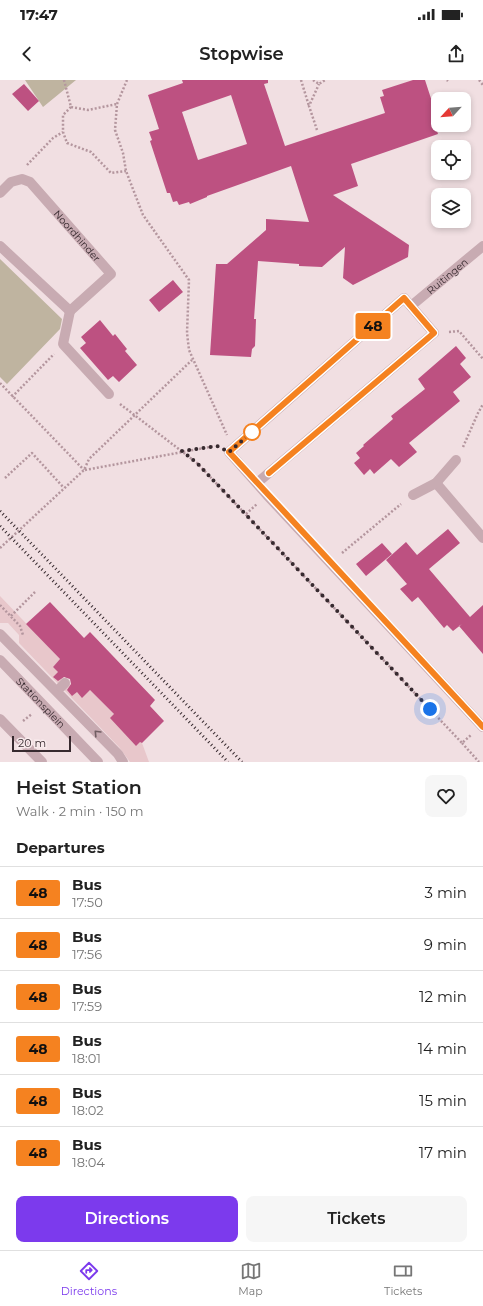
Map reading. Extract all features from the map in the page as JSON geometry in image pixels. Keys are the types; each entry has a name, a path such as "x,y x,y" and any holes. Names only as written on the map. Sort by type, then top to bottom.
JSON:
{"street":[{"path":"0,193 11,182 22,178"},
{"name":"Noordhinder","path":"22,178 30,182 111,274 70,311"},
{"path":"0,246 70,311 63,344 109,394"},
{"name":"Ruitingen","path":"411,306 483,246"},
{"path":"257,483 434,333 404,298 232,449 257,483 482,726"},
{"path":"412,495 436,483 456,460"},
{"path":"436,483 483,538"},
{"path":"0,634 118,754 123,762"},
{"name":"Stationsplein","path":"0,660 98,762"},
{"path":"0,719 42,762"}],"path":[{"path":"64,80 71,106"},
{"path":"127,80 117,104 115,130 123,153 126,171 143,215 189,280 187,333 189,350 192,360 232,449"},
{"path":"301,80 317,130"},
{"path":"312,80 319,84"},
{"path":"310,106 319,84 325,80"},
{"path":"479,80 483,86"},
{"path":"71,106 88,110 117,104"},
{"path":"71,106 64,115 63,132 67,143 91,152 111,173 126,171"},
{"path":"22,178 28,162 54,138 63,132"},
{"path":"434,333 459,331 483,359"},
{"path":"12,397 63,344"},
{"path":"0,548 84,470 89,459 192,360"},
{"path":"0,384 84,470"},
{"path":"109,394 135,416 197,463 480,762"},
{"path":"456,460 483,404"},
{"path":"84,470 182,451 217,446 232,449"},
{"path":"5,478 32,453 64,488"},
{"path":"330,562 412,495"},
{"path":"11,616 35,592"},
{"path":"462,743 482,726"}],"shaded area":[{"path":"25,80 76,80 43,107"},
{"path":"0,259 62,319 60,329 7,384 0,377"},
{"path":"0,596 60,659 53,667 82,697 90,690 142,743 149,762 130,762 119,747 19,643 19,635 8,623 0,623"}],"building":[{"path":"182,80 268,80 268,83 264,84 285,146 385,113 380,97 384,96 382,90 413,80 425,80 431,98 431,132 437,132 438,134 351,164 358,186 333,195 409,245 408,257 353,285 343,278 345,247 322,267 258,261 254,319 256,319 255,346 252,349 251,357 210,355 216,264 227,264 266,230 266,219 309,222 291,166 207,196 190,204 189,202 179,205 177,201 173,202 170,193 167,193 150,141 152,140 149,132 159,129 148,95 183,83","holes":["231,95 247,144 198,160 182,112"]},
{"path":"24,84 39,101 28,111 12,94"},
{"path":"173,280 183,292 159,312 149,300"},
{"path":"100,320 113,336 115,334 127,349 125,351 137,365 119,382 113,376 108,380 80,348 86,343 81,337"},
{"path":"456,346 466,358 460,364 471,377 453,392 460,401 409,443 417,452 399,467 391,459 374,474 370,469 364,475 354,463 360,458 356,453 393,419 391,416 425,389 418,379"},
{"path":"448,529 460,543 429,569 470,617 483,605 483,654 459,626 453,631 447,625 444,628 418,597 412,602 400,589 407,584 386,560 406,542 417,555"},
{"path":"382,543 392,554 366,576 356,564"},
{"path":"50,602 84,638 90,632 155,700 150,706 164,721 142,743 140,742 136,746 110,718 114,714 90,690 82,698 77,692 72,696 67,690 71,684 70,679 64,677 58,681 53,677 58,672 53,667 60,659 26,624"}],"railway":[{"path":"0,511 242,762"},
{"path":"0,526 228,762"}],"bus line":[{"name":"48","path":"269,473 434,333 404,298 229,452 267,495 483,727"}],"route":[{"path":"252,432 229,452 217,446 182,451 197,463 430,709"}]}
